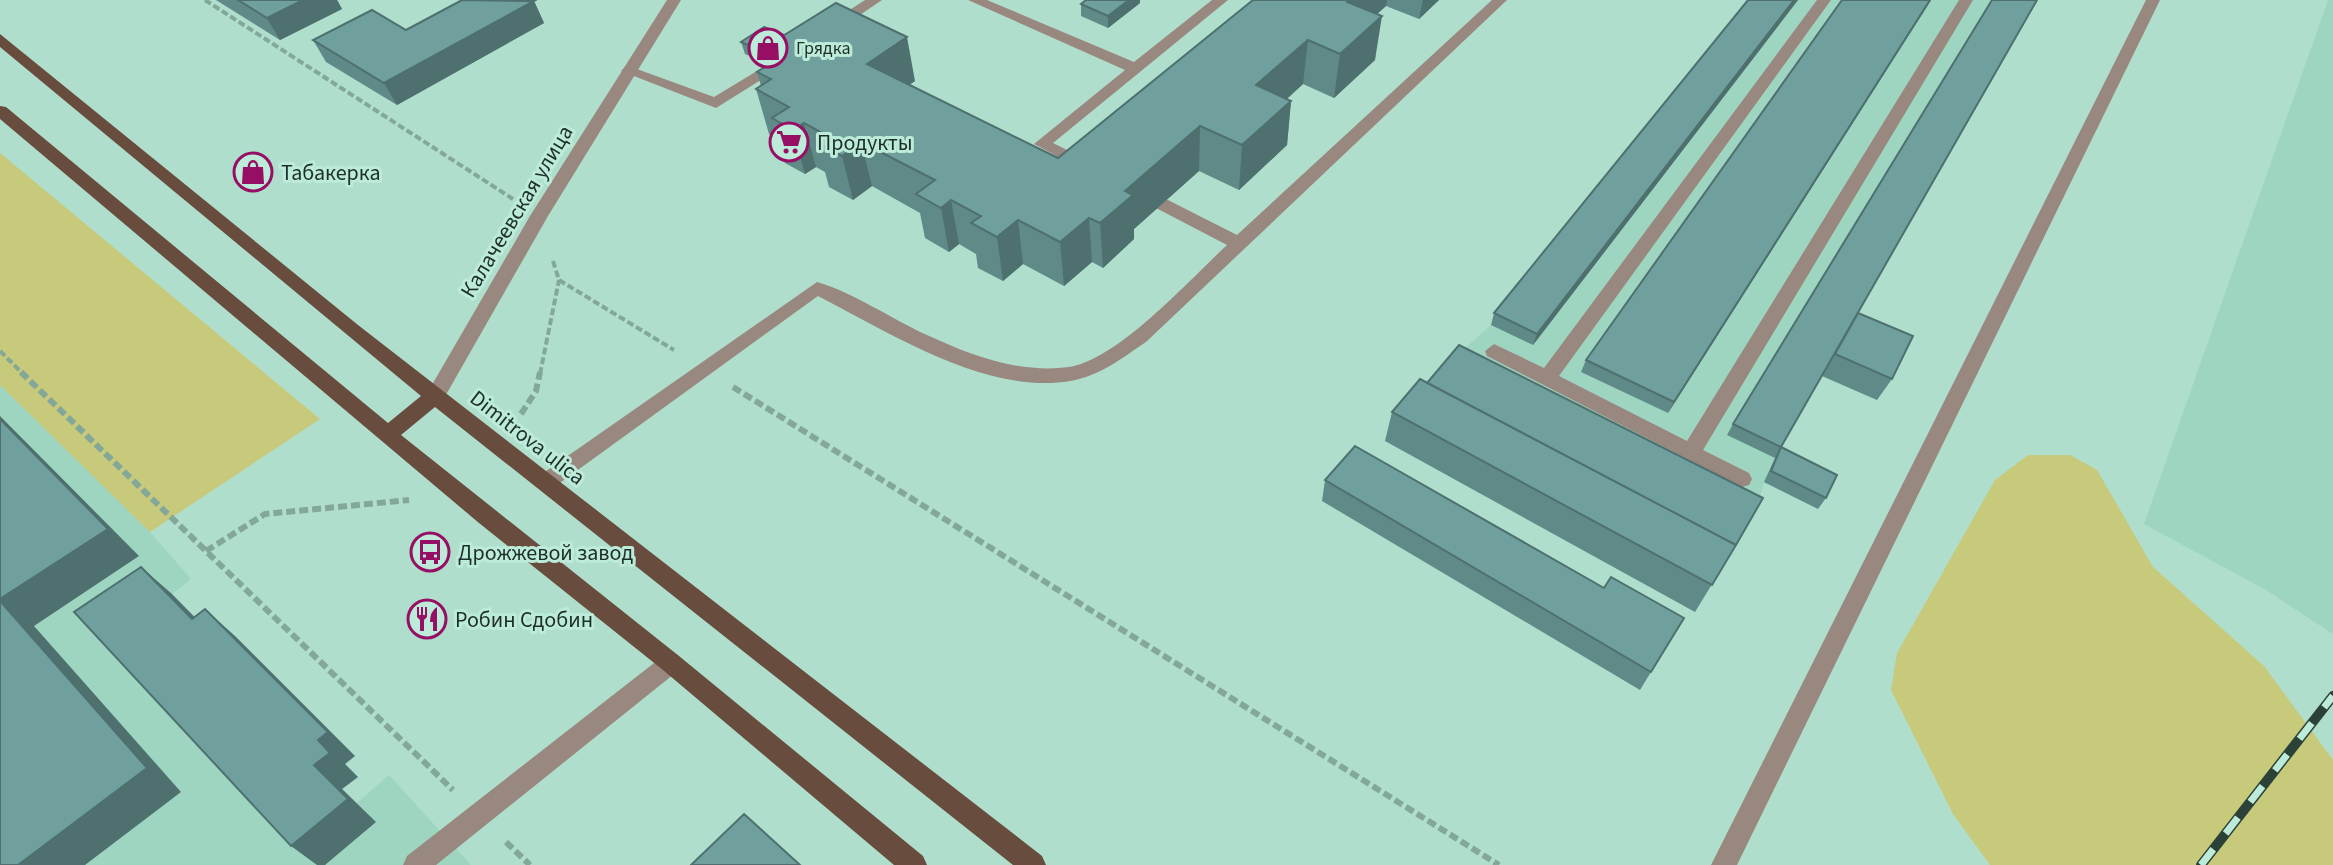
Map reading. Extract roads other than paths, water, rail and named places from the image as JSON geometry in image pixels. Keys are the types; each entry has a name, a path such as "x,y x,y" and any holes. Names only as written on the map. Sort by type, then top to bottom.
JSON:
{"main road":[{"name":"Dimitrova ulica","path":"0,39 351,330 1033,865"},
{"path":"0,111 387,435 671,663 914,865"},
{"name":"Калачеевская улица","path":"387,435 436,395"}],"street":[{"name":"Калачеевская улица","path":"436,395 539,216 674,0"},
{"path":"822,34 875,0"},
{"path":"975,0 1136,69"},
{"path":"1098,172 1042,144 1221,0"},
{"path":"546,482 817,288 973,363 1020,376 1062,374 1102,363 1139,337 1500,0"},
{"path":"1547,378 1824,0"},
{"path":"1691,452 1966,0"},
{"path":"1724,865 2153,0"},
{"path":"629,71 716,103 796,52"},
{"path":"1162,204 1238,243"},
{"path":"1494,351 1742,479"},
{"path":"416,865 671,663"}],"railway":[{"path":"2201,865 2333,696"}],"place":[{"name":"Грядка","path":"768,48"},
{"name":"Продукты","path":"789,142"},
{"name":"Табакерка","path":"253,172"},
{"name":"Дрожжевой завод","path":"430,552"},
{"name":"Робин Сдобин","path":"427,619"}]}
